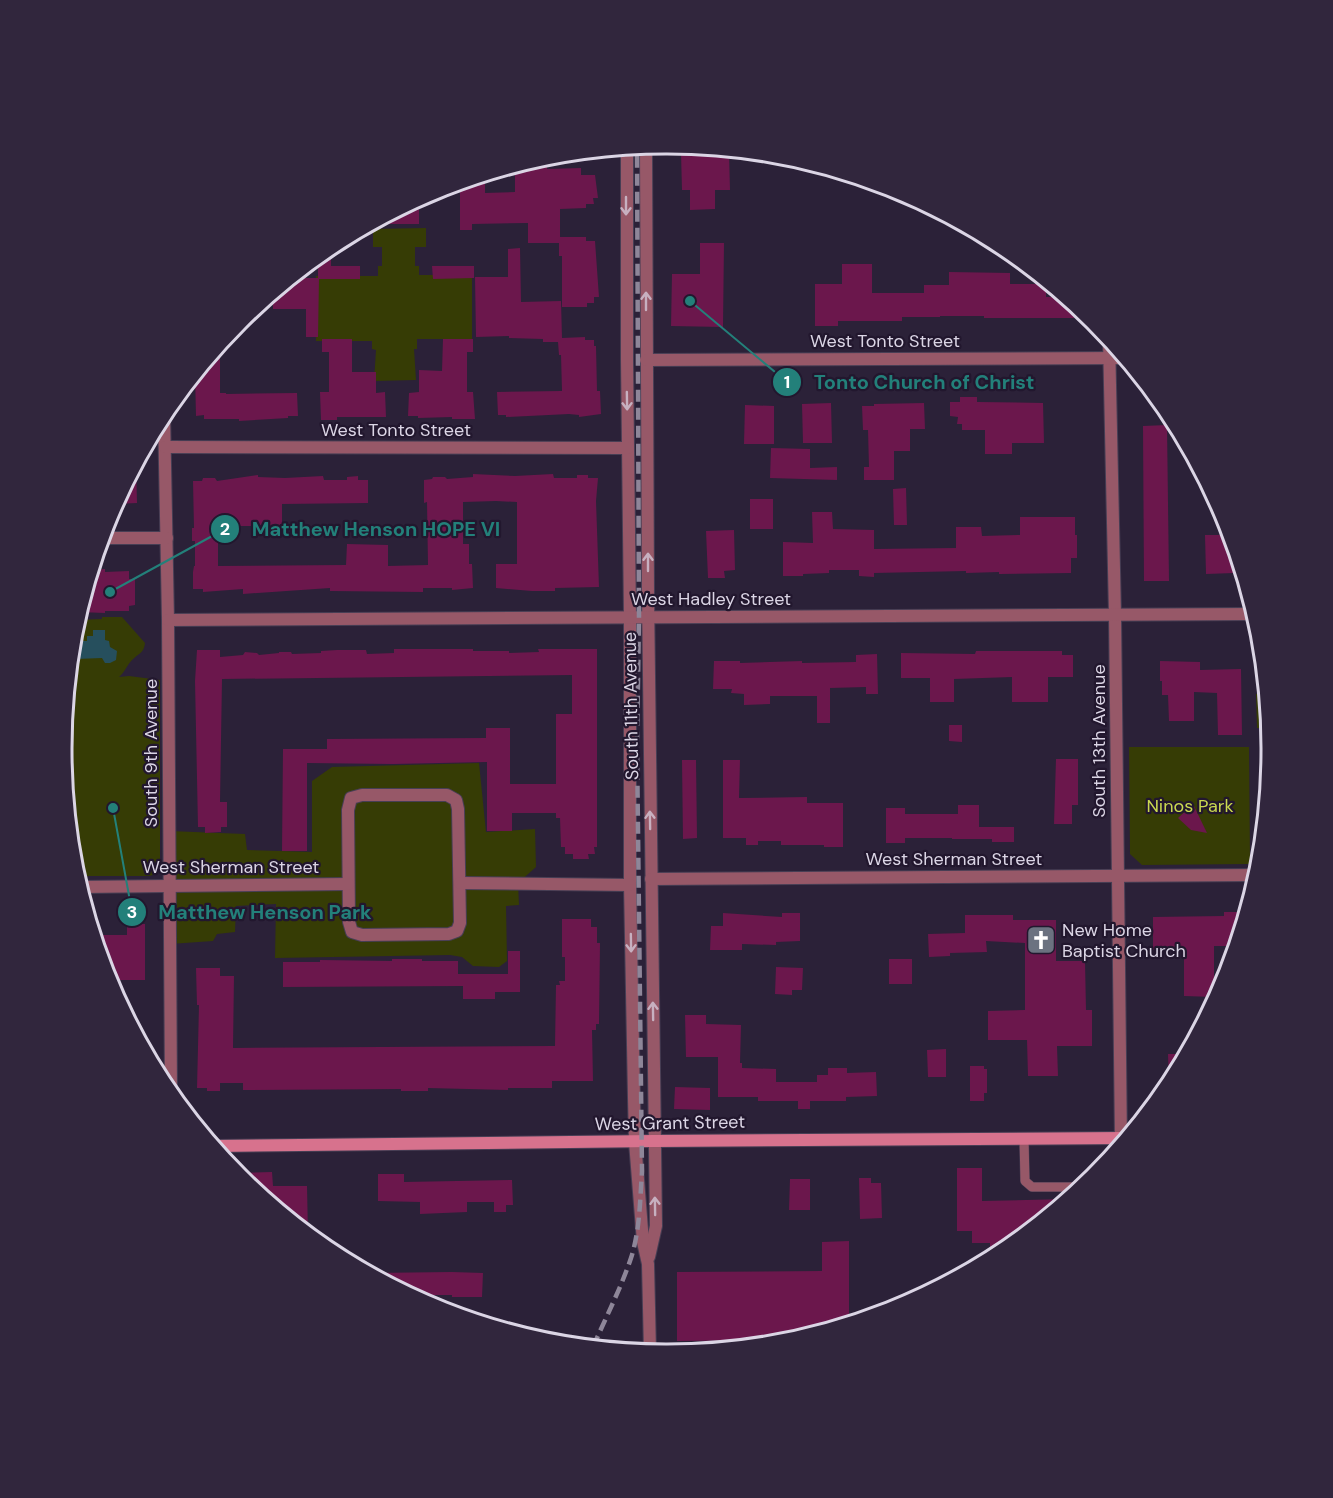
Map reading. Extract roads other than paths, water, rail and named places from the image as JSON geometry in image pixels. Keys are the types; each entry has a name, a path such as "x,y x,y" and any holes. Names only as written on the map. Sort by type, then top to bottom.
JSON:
{"main road":[{"name":"West Grant Street","path":"225,1146 654,1141 1114,1140"}],"street":[{"name":"South 11th Avenue","path":"646,155 648,617 656,1226 648,1264"},
{"name":"South 11th Avenue","path":"627,156 630,885 635,1142 643,1242 648,1264 650,1343"},
{"name":"South 13th Avenue","path":"1109,353 1123,1129"},
{"name":"West Tonto Street","path":"646,360 1114,358"},
{"name":"South 9th Avenue","path":"165,431 171,1077"},
{"name":"West Tonto Street","path":"165,447 628,448"},
{"path":"111,538 167,538"},
{"name":"West Hadley Street","path":"168,620 1246,614"},
{"path":"362,795 447,795 456,800 459,809 460,884 460,923 457,931 449,934 373,935 352,932 349,922 348,884 348,810 351,798 362,795"},
{"name":"West Sherman Street","path":"651,879 1248,875"},
{"name":"West Sherman Street","path":"88,887 348,884"},
{"path":"460,884 630,885"}],"lane":[{"path":"1024,1139 1025,1181 1032,1187 1064,1190"}],"water":[{"path":"93,630 105,630 105,640 109,641 110,647 117,651 116,660 105,663 102,658 79,659 82,641 87,641 87,636 93,636"}],"railway":[{"path":"597,1339 623,1280 634,1247 642,1171 637,745 639,617 637,156"}],"place":[{"name":"Tonto Church of Christ","path":"690,301"},
{"name":"Matthew Henson HOPE VI","path":"110,592"},
{"name":"Matthew Henson Park","path":"113,808"},
{"name":"New Home Baptist Church","path":"1041,940"}],"park label":[{"name":"Ninos Park","path":"1190,806"}]}
